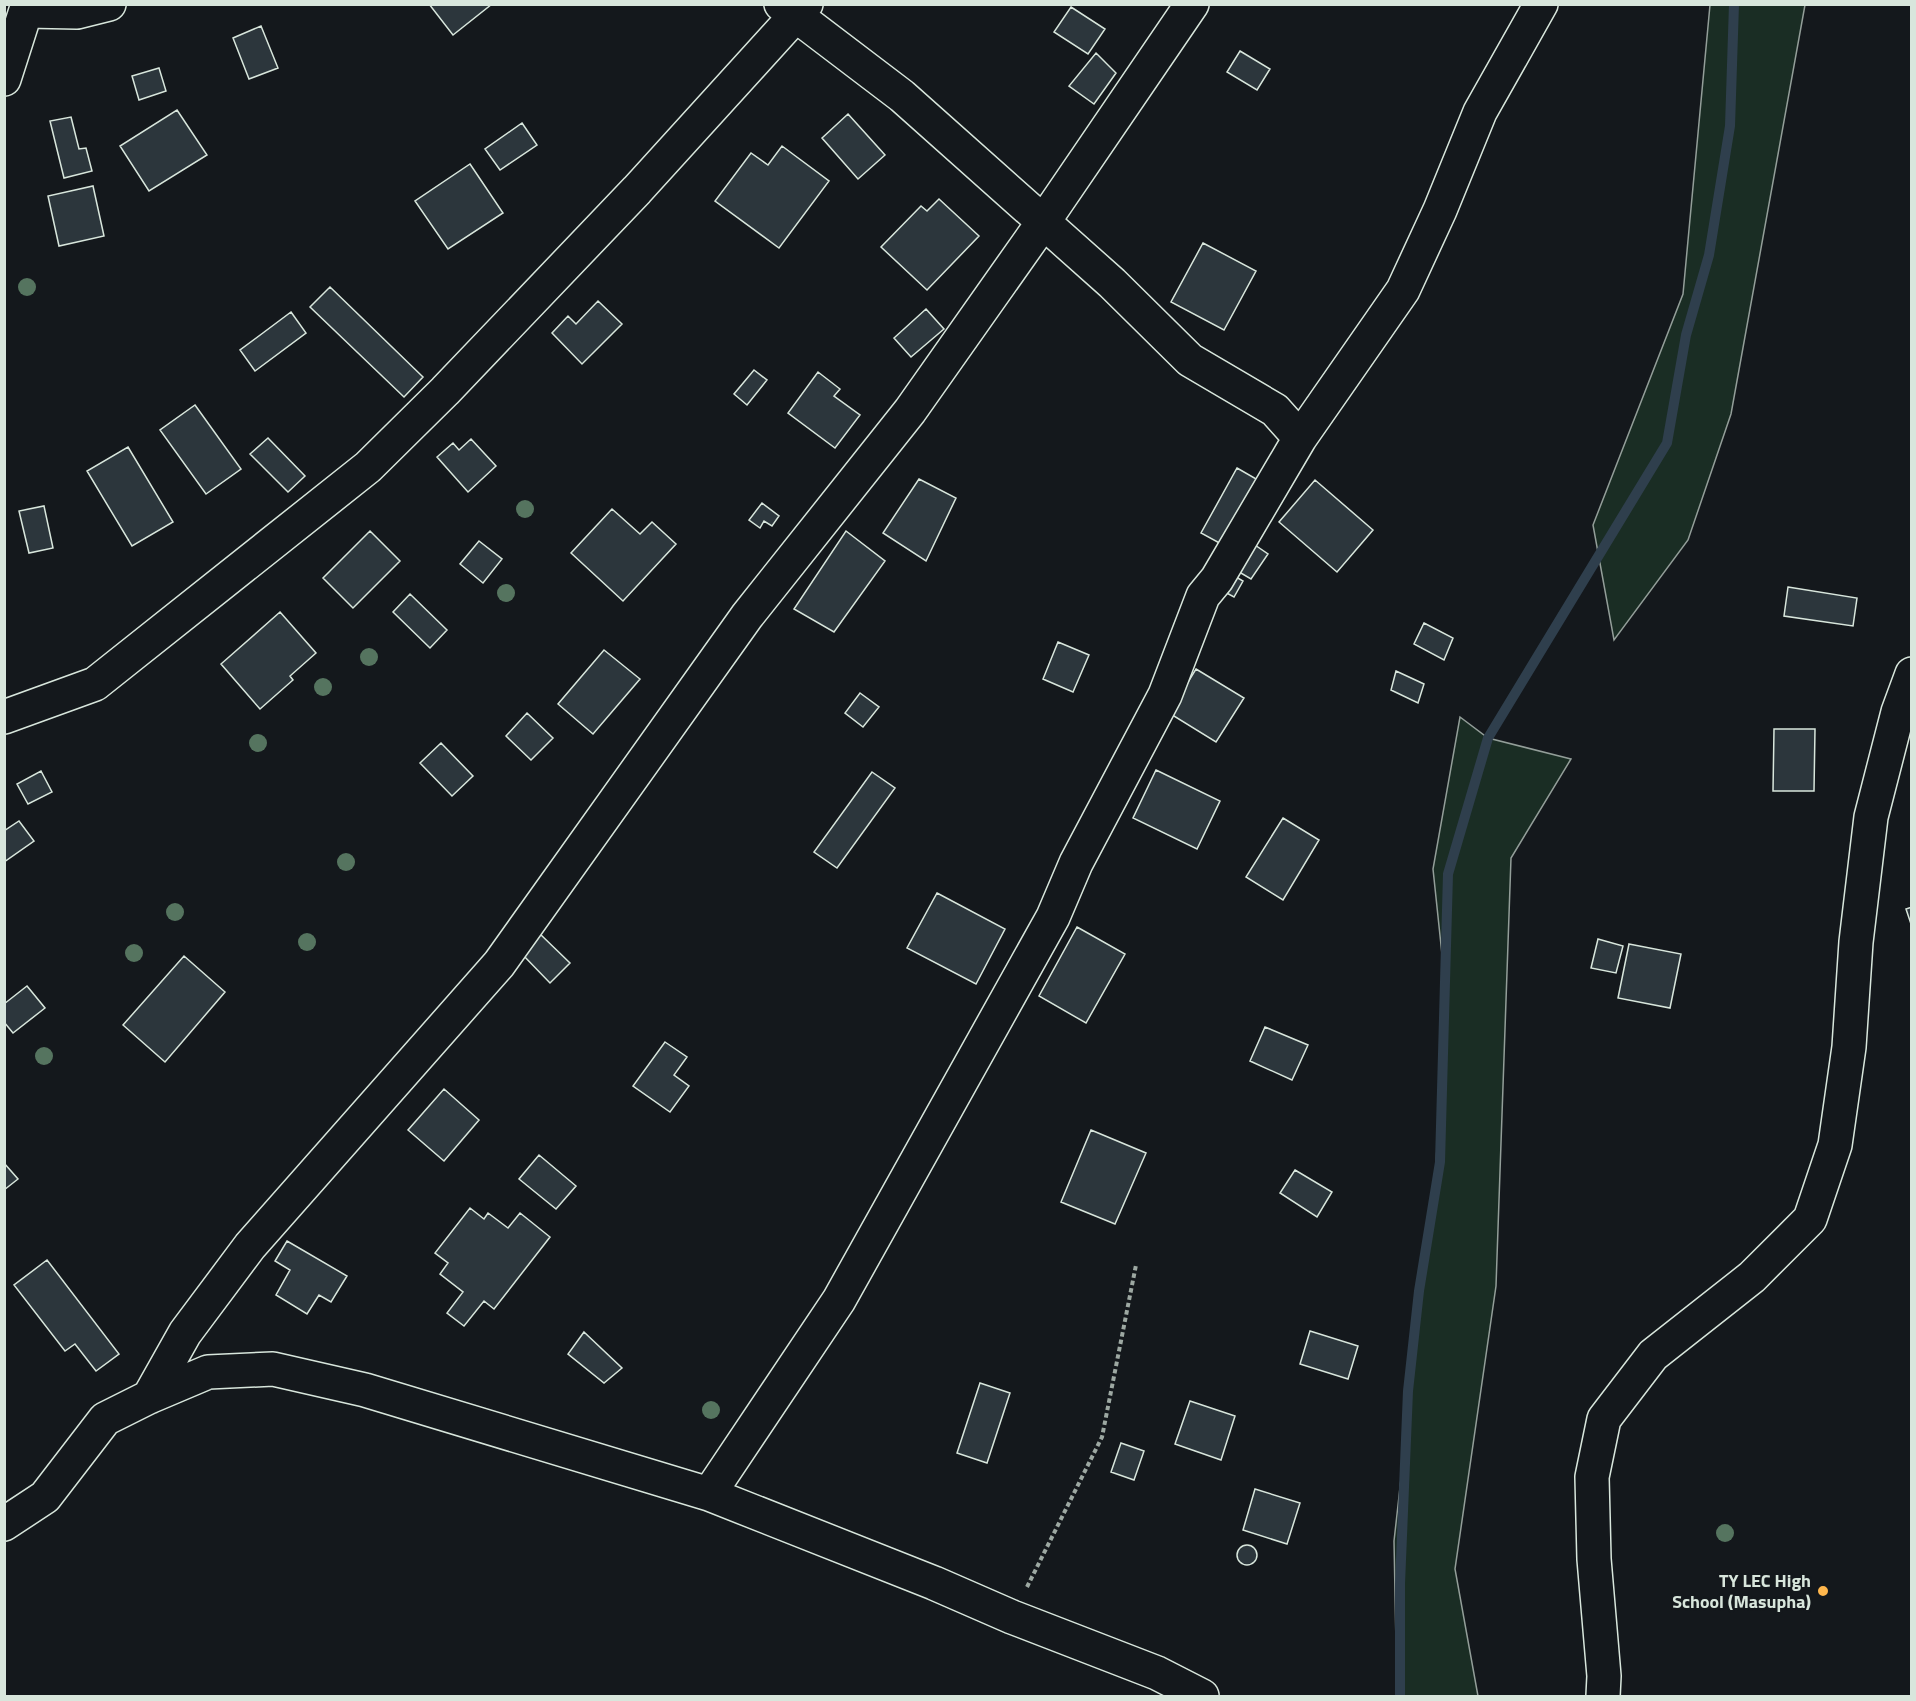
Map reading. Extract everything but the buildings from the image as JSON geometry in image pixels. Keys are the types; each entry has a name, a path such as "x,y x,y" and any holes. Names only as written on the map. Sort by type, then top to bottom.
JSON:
{"street":[{"path":"4,80 28,8 77,12 109,4"},
{"path":"149,1397 185,1333 250,1246 499,964 747,616 910,411 1044,221 1192,4"},
{"path":"709,1494 839,1300 1053,918 1076,863 1165,695 1203,596 1217,579 1300,438 1403,290 1440,210 1480,112 1540,4"},
{"path":"4,717 95,684 368,467 445,391 637,190 794,9 902,96 1044,221 1190,360 1275,410 1300,438"},
{"path":"1603,1696 1604,1676 1594,1559 1592,1477 1604,1419 1653,1355 1752,1277 1810,1219 1835,1145 1849,1047 1856,942 1871,817 1898,712 1911,674"},
{"path":"4,1524 45,1497 105,1419 208,1372 273,1369 365,1389 709,1494 1157,1673 1202,1696"}],"path":[{"path":"1012,1617 1102,1437 1136,1265"}],"green space":[{"path":"1710,5 1805,5 1731,414 1688,540 1614,640 1593,525 1683,294"},
{"path":"1460,717 1488,738 1571,759 1511,858 1496,1286 1455,1569 1478,1696 1397,1696 1394,1541 1436,1167 1445,983 1433,869"}],"waterway":[{"path":"1400,1696 1400,1584 1408,1391 1419,1291 1440,1162 1448,874 1488,738 1667,443 1686,335 1709,255 1730,126 1734,4"}],"place":[{"name":"TY LEC High School (Masupha)","path":"1823,1591"}]}
